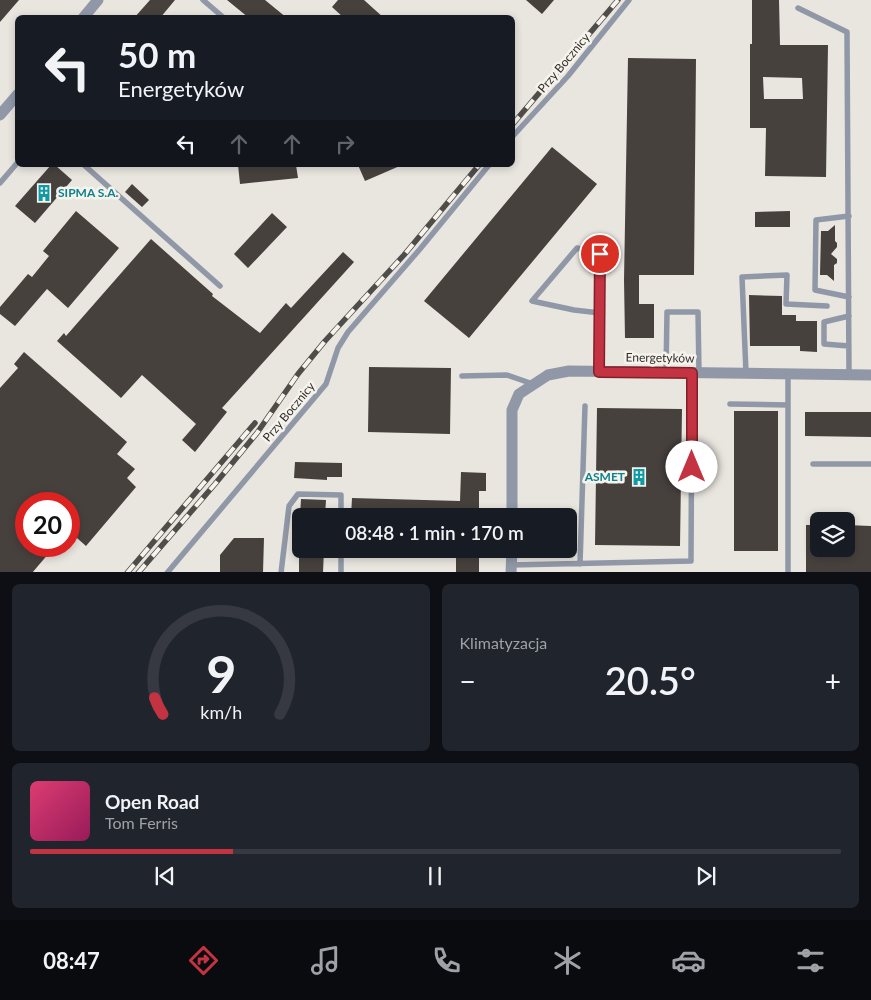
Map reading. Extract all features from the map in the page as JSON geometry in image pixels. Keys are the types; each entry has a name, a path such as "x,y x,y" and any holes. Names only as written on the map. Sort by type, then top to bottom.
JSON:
{"street":[{"path":"86,15 98,0"},
{"path":"0,115 15,101"},
{"name":"Energetyków","path":"512,508 512,410 519,394 548,375 569,371 871,375"}],"lane":[{"path":"203,0 220,15"},
{"name":"Przy Bocznicy","path":"515,134 568,76 629,0"},
{"path":"798,8 847,32 849,374"},
{"path":"0,183 15,166"},
{"path":"86,167 220,286"},
{"name":"Przy Bocznicy","path":"167,572 326,384 338,348 348,332 487,167"},
{"path":"849,216 816,220 815,290 849,297"},
{"path":"599,372 600,313 600,254 577,248 532,302 600,313"},
{"path":"746,373 742,278 787,275 786,304 827,306"},
{"path":"512,569 580,564 691,561 698,312 667,312 666,372"},
{"path":"849,316 824,322 824,344 849,346"},
{"path":"788,374 788,572"},
{"path":"462,376 507,375 533,384"},
{"path":"730,404 788,405"},
{"path":"580,564 585,406"},
{"path":"813,464 871,464"},
{"path":"281,572 290,506 298,494 341,495 341,508"},
{"path":"341,558 341,572"}],"building":[{"path":"0,0 19,0 0,22"},
{"path":"150,0 175,0 162,15 137,15"},
{"path":"227,0 265,0 283,15 245,15"},
{"path":"338,0 364,0 381,15 341,15 332,7"},
{"path":"526,0 554,0 542,14"},
{"path":"752,0 779,0 780,45 828,45 826,177 765,176 766,128 750,128 750,44 752,44","holes":["763,77 802,78 803,99 764,99"]},
{"path":"628,58 696,59 694,275 639,275 639,304 654,304 654,338 625,338 624,280"},
{"path":"552,147 597,184 469,338 424,301"},
{"name":"SIPMA S.A.","path":"49,167 57,167 72,180 35,223 15,206"},
{"path":"238,167 296,167 298,178 240,184"},
{"path":"359,167 397,167 365,181"},
{"path":"132,184 149,200 142,207 125,192"},
{"path":"76,211 119,248 68,308 47,289 15,326 0,314 0,307 28,274 32,277 49,256 43,251"},
{"path":"790,211 790,227 755,227 755,212"},
{"path":"272,213 287,227 248,268 234,254"},
{"path":"835,225 837,247 831,254 837,259 837,263 834,265 834,281 827,275 820,275 821,231 828,231"},
{"path":"151,239 213,294 212,296 260,333 286,303 291,308 343,252 354,262 222,408 227,412 195,452 182,440 196,424 142,375 121,398 57,341 64,333 66,336"},
{"path":"749,295 782,296 782,315 796,315 796,321 817,321 817,352 800,351 800,346 750,346"},
{"path":"24,352 127,442 117,454 135,469 127,478 136,487 86,546 80,541 80,492 15,492 15,557 46,557 33,572 0,572 0,388 18,368 14,364"},
{"path":"369,367 451,368 450,434 368,432"},
{"name":"ASMET","path":"597,408 682,409 680,546 595,545"},
{"path":"734,411 778,411 778,551 734,551"},
{"path":"805,412 871,412 871,437 805,436"},
{"path":"295,462 342,463 342,477 327,477 327,480 294,478"},
{"path":"461,472 486,473 486,491 479,491 479,508 351,508 352,498 460,501"},
{"path":"301,499 326,500 326,508 300,508"},
{"path":"806,525 810,525 810,557 855,557 855,525 871,526 871,572 806,572"},
{"path":"234,538 264,538 263,572 220,572 220,555"},
{"path":"299,558 324,558 323,572 299,572"},
{"path":"456,558 479,558 479,572 456,572"}],"railway":[{"path":"515,121 618,0"},
{"path":"139,572 257,433 298,374 325,341 404,255 477,167"},
{"path":"128,572 255,423"}],"place":[{"name":"SIPMA S.A.","path":"44,193"},
{"name":"ASMET","path":"639,477"}],"route":[{"path":"600,254 599,372 692,373 692,467"}]}
